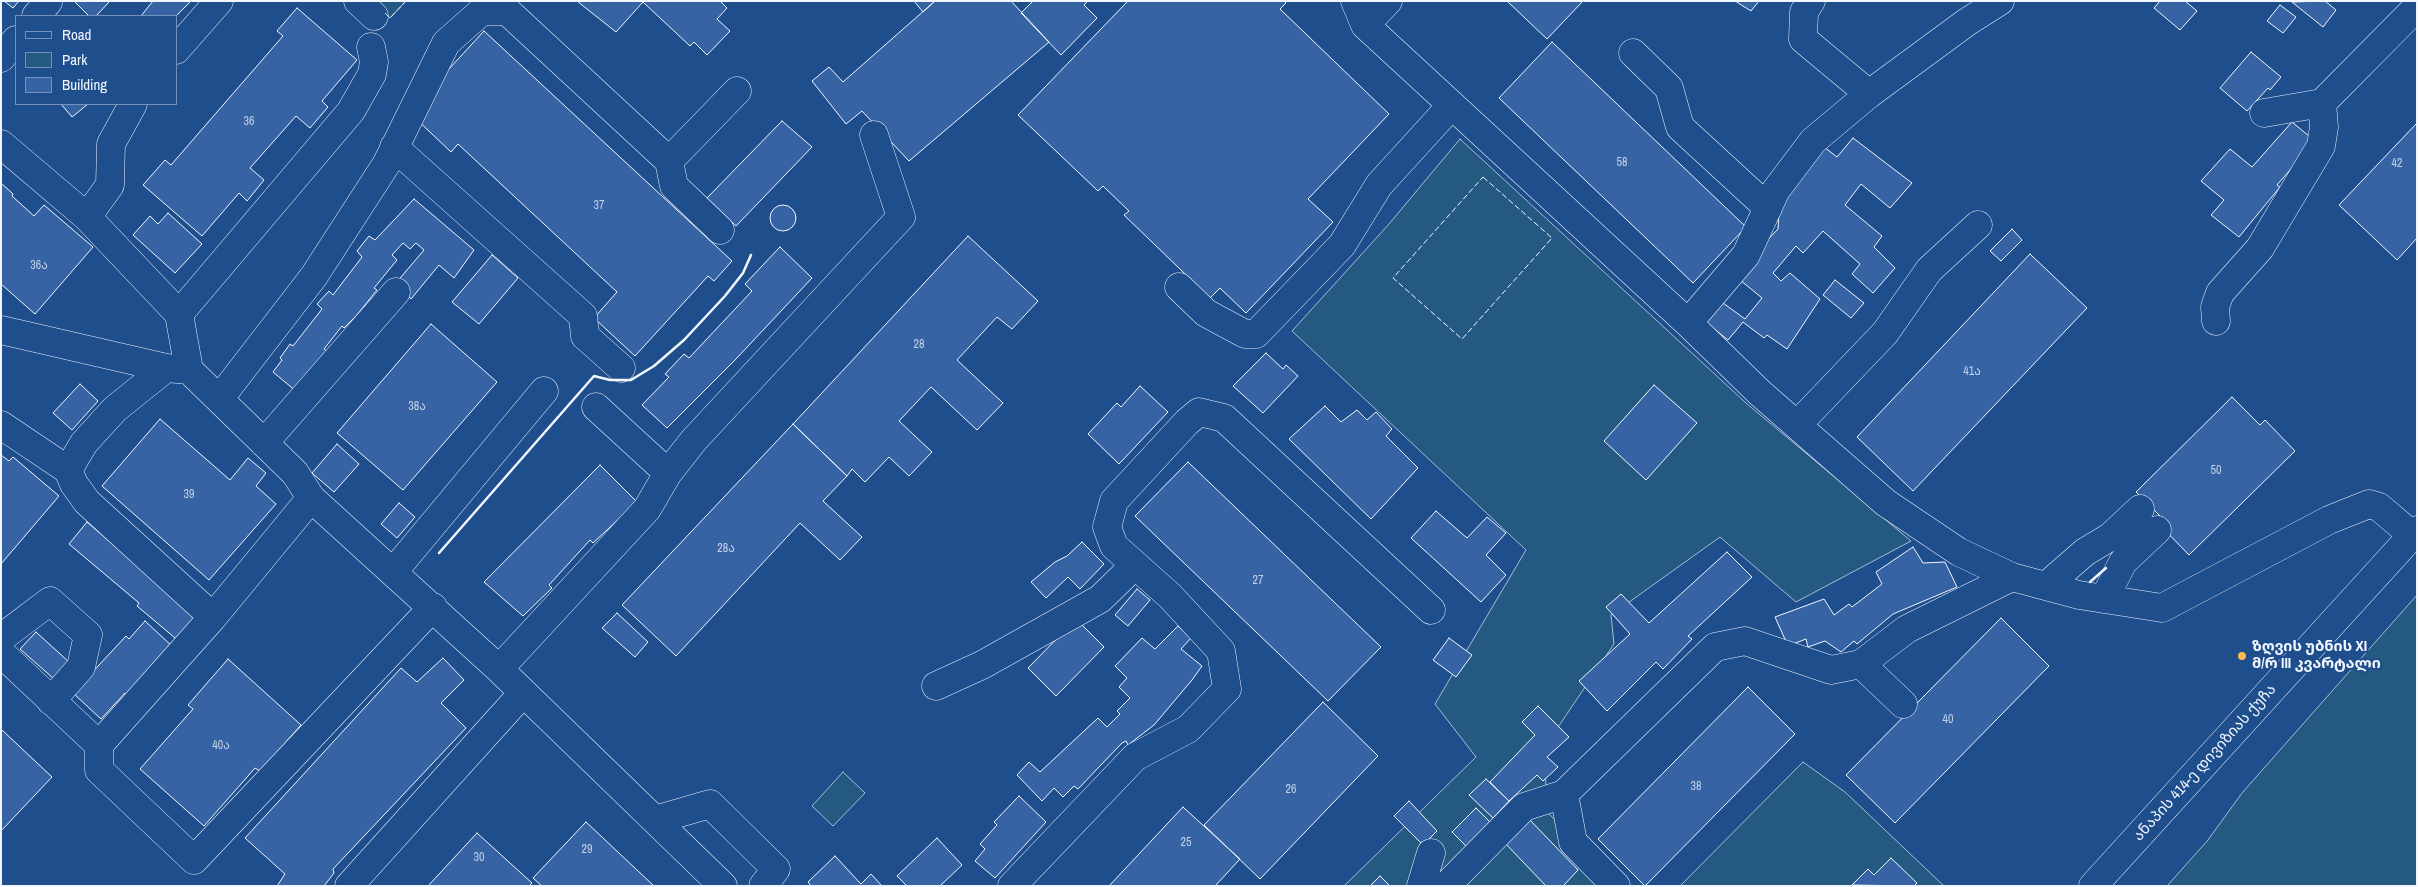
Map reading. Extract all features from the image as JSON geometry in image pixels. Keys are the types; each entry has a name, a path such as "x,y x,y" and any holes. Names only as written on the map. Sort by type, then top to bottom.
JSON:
{"street":[{"path":"178,48 219,1"},
{"path":"1388,1 1360,13 1451,106 1688,323 1760,393 1886,503 1959,552 2012,577 2104,599 2162,608 2329,520 2370,504 2379,507 2414,532"},
{"path":"1811,1 1804,12 1803,40 1869,94"},
{"path":"1688,323 1746,255 1776,190 1813,141 1966,12 2000,1"},
{"path":"37,15 48,2"},
{"path":"2264,112 2322,103 2417,7"},
{"path":"220,398 314,276 386,163 446,44 482,11 507,11 668,161 674,186 720,230"},
{"path":"1,58 15,41"},
{"path":"178,369 179,314 351,110 372,74 374,62 371,48"},
{"path":"1633,53 1669,88 1680,127 1768,208"},
{"path":"668,161 737,91"},
{"path":"2216,321 2215,306 2220,293 2260,248 2321,146 2324,128 2322,103"},
{"path":"87,217 110,185 112,144 132,105"},
{"path":"1179,287 1206,313 1245,334 1256,334 1342,245 1379,185 1451,106"},
{"path":"499,669 647,509 668,473 700,434 901,217 874,135"},
{"path":"1,144 87,217 179,314"},
{"path":"394,147 583,316 586,336 621,368"},
{"path":"1798,425 1885,333 1929,270 1978,225"},
{"path":"264,443 396,292"},
{"path":"1,330 178,369 220,398 295,473 311,498 394,571 499,669 723,886"},
{"path":"68,470 84,443 115,409 178,369"},
{"path":"394,571 544,391"},
{"path":"596,407 668,473"},
{"path":"1012,886 1135,757 1188,729 1228,689 1221,651 1170,596 1114,546 1107,527 1114,501 1187,422 1199,412 1224,418 1431,610"},
{"path":"1,425 68,470 74,484 87,502 213,617"},
{"path":"311,498 213,617 99,745 99,770 194,860 433,607"},
{"path":"2046,586 2085,552 2110,537 2149,519 2123,562 2104,599"},
{"name":"ანაპის 414-ე დივიზიას ქუჩა","path":"2093,886 2414,532"},
{"path":"936,686 982,665 1100,599 1135,565"},
{"path":"1446,886 1524,808 1564,794 1715,648 1744,641 1831,670 1861,664 1907,629 2012,577"},
{"path":"1,638 50,601 88,635 80,667 51,700"},
{"path":"1,653 99,745"},
{"path":"1861,664 1903,704"},
{"path":"349,886 523,693"},
{"path":"1564,794 1573,842 1616,886"},
{"path":"655,820 710,804 776,870 763,886"},
{"path":"1421,886 1431,853"}],"green space":[{"path":"372,1 406,1 390,18"},
{"path":"1460,139 1746,403 1911,541 1796,602 1720,537 1611,615 1614,644 1538,757 1545,764 1547,812 1623,886 1344,886 1476,757 1435,704 1526,550 1292,331 1389,224"},
{"path":"2417,595 2417,886 2167,886 2208,840 2242,793"},
{"path":"1803,762 1845,792 1944,886 1680,886"},
{"path":"843,772 865,793 833,826 812,806"}],"building":[{"path":"4,1 19,1 13,8"},
{"path":"74,1 110,1 97,15 88,15"},
{"path":"153,1 191,1 177,15 142,15"},
{"path":"577,1 720,1 727,8 717,19 730,31 707,55 694,42 690,46 643,2 616,32"},
{"path":"914,1 935,1 923,12"},
{"path":"935,1 1011,1 1049,42 909,161 862,111 846,124 812,81 829,67 843,82"},
{"path":"1033,1 1088,1 1084,5 1097,18 1061,55 1021,13"},
{"path":"1128,1 1284,1 1286,3 1280,9 1389,114 1308,199 1333,222 1246,313 1220,288 1210,298 1124,215 1129,211 1103,186 1098,191 1018,115"},
{"path":"1507,1 1583,1 1547,39"},
{"path":"1735,1 1759,1 1751,11"},
{"path":"2160,1 2185,1 2197,11 2180,30 2154,8"},
{"path":"2325,1 2336,10 2323,27 2292,2"},
{"path":"2280,5 2296,17 2283,33 2267,21"},
{"path":"297,8 357,60 322,101 328,107 310,128 296,116 250,168 264,180 247,201 239,193 202,236 143,185 165,160 171,165 283,36 277,31"},
{"path":"484,31 732,261 714,281 708,276 635,356 594,318 617,292 458,144 451,152 413,116 440,87 436,83"},
{"path":"1552,42 1746,227 1693,283 1499,98"},
{"path":"2251,52 2281,77 2247,111 2220,88"},
{"path":"62,105 87,105 72,117"},
{"path":"782,121 812,147 736,226 707,198"},
{"path":"2292,122 2315,141 2277,185 2280,187 2239,237 2211,215 2224,200 2201,181 2230,149 2252,167"},
{"path":"2417,123 2417,238 2397,260 2339,205"},
{"path":"1853,138 1912,183 1890,208 1861,184 1845,205 1882,236 1874,247 1895,268 1873,293 1852,274 1860,264 1823,231 1803,253 1796,246 1773,273 1781,281 1790,273 1820,299 1787,349 1767,335 1764,338 1743,322 1728,340 1703,320 1719,300 1745,319 1762,298 1734,275 1778,229 1779,211 1775,207 1824,147 1837,157"},
{"path":"1,183 34,216 44,205 93,247 35,314 1,284"},
{"path":"414,199 474,250 454,278 439,265 411,299 395,284 424,250 416,243 410,249 403,243 392,255 397,260 374,288 377,290 356,316 344,328 342,326 324,349 327,351 297,392 273,372 282,360 280,358 290,344 293,346 322,309 317,304 329,291 333,295 362,257 357,251 369,236 375,240"},
{"path":"783,205 792,209 796,218 792,227 783,231 774,227 770,218 774,209"},
{"path":"168,213 202,244 175,273 133,235 150,216 158,224"},
{"path":"2012,229 2022,240 2001,261 1990,251"},
{"path":"968,236 1038,301 1012,329 997,317 957,360 1003,403 977,430 931,387 899,421 932,452 909,476 889,457 865,482 852,469 847,476 793,424"},
{"path":"780,247 812,278 735,360 667,428 642,405 669,377 665,374 684,354 689,358 752,291 745,284"},
{"path":"2030,254 2087,308 1913,491 1857,437"},
{"path":"492,255 518,278 479,324 452,302"},
{"path":"1835,280 1864,303 1851,318 1823,295"},
{"path":"431,324 497,382 403,490 337,433"},
{"path":"1266,353 1283,369 1286,365 1298,376 1263,413 1233,386"},
{"path":"80,384 98,401 72,430 53,413"},
{"path":"1654,385 1697,423 1646,480 1604,441"},
{"path":"1140,386 1168,412 1119,464 1088,434 1117,403 1121,407"},
{"path":"2232,397 2260,425 2265,420 2295,451 2189,555 2160,525 2164,520 2136,492"},
{"path":"1325,406 1341,422 1357,410 1367,420 1376,412 1392,429 1386,436 1418,468 1371,519 1289,439"},
{"path":"160,419 230,480 248,458 266,473 256,486 276,504 209,580 102,486"},
{"path":"793,424 847,476 823,501 862,537 840,560 800,523 676,656 622,605"},
{"path":"337,444 359,464 334,492 312,473"},
{"path":"1,455 9,461 13,457 59,496 1,564"},
{"path":"1188,462 1381,647 1328,701 1135,516"},
{"path":"600,465 637,502 593,543 590,540 549,585 552,588 523,616 484,582"},
{"path":"399,503 415,517 397,538 381,524"},
{"path":"1436,511 1467,538 1487,517 1506,533 1486,555 1506,575 1481,602 1411,538"},
{"path":"87,522 200,620 181,643 137,606 139,603 69,544"},
{"path":"1082,542 1104,564 1080,589 1068,577 1046,598 1031,582 1055,562 1067,556"},
{"path":"1913,547 1923,563 1945,562 1957,587 1893,614 1857,644 1854,641 1841,652 1825,641 1808,647 1806,639 1788,646 1775,617 1824,599 1834,615 1849,604 1852,607 1882,584 1876,572"},
{"path":"1727,552 1752,577 1688,636 1692,639 1663,669 1656,662 1607,711 1579,681 1630,634 1606,607 1621,594 1649,623"},
{"path":"1137,589 1150,600 1128,626 1115,615"},
{"path":"617,613 648,642 635,657 602,628"},
{"path":"2001,618 2049,666 1895,823 1846,775"},
{"path":"1076,619 1104,647 1056,696 1028,668"},
{"path":"145,621 173,647 127,696 125,693 101,719 73,693 126,636 129,639"},
{"path":"1178,626 1191,638 1181,649 1202,666 1192,680 1154,725 1128,745 1126,741 1122,743 1078,789 1074,786 1063,797 1054,788 1042,801 1017,775 1029,762 1040,772 1098,718 1107,727 1120,714 1117,711 1130,698 1119,687 1127,678 1115,666 1142,638 1155,649"},
{"path":"36,632 69,662 54,679 20,649"},
{"path":"1449,638 1472,655 1456,677 1433,660"},
{"path":"443,658 464,680 441,703 466,728 333,869 334,873 324,886 277,886 285,874 245,838 401,668 417,682"},
{"path":"228,659 301,725 260,771 255,768 204,826 140,769 193,709 188,705"},
{"path":"1748,687 1795,734 1645,886 1598,839"},
{"path":"1323,702 1378,756 1260,879 1204,825"},
{"path":"1538,706 1569,737 1547,757 1558,767 1543,781 1537,775 1509,801 1490,782 1535,735 1522,722"},
{"path":"1,729 52,777 1,831"},
{"path":"1486,779 1509,801 1493,818 1469,795"},
{"path":"1019,796 1046,822 995,878 975,861 985,849 980,844 997,825 994,822"},
{"path":"1409,801 1437,831 1423,845 1394,816"},
{"path":"1183,807 1240,859 1215,886 1109,886"},
{"path":"1476,808 1491,823 1467,847 1452,832"},
{"path":"1528,818 1578,870 1563,886 1546,886 1503,841"},
{"path":"586,822 654,886 542,886 533,878"},
{"path":"477,833 532,883 529,886 428,886"},
{"path":"937,838 962,865 940,886 907,886 897,876"},
{"path":"835,856 861,884 871,874 882,886 811,886 808,882"},
{"path":"1891,858 1917,883 1914,886 1852,885 1868,869 1874,875"},
{"path":"1380,876 1390,886 1370,886"}],"fence":[{"path":"385,13 390,18 406,1"},
{"path":"1483,177 1552,238 1462,339 1393,278 1483,177"}],"wall":[{"path":"439,553 594,376 610,380 631,380 654,366 684,340 725,296 743,273 751,255"},
{"path":"2090,582 2106,568"}],"place":[{"name":"ზღვის უბნის XI მ/რ III კვარტალი","path":"2242,656"}]}
